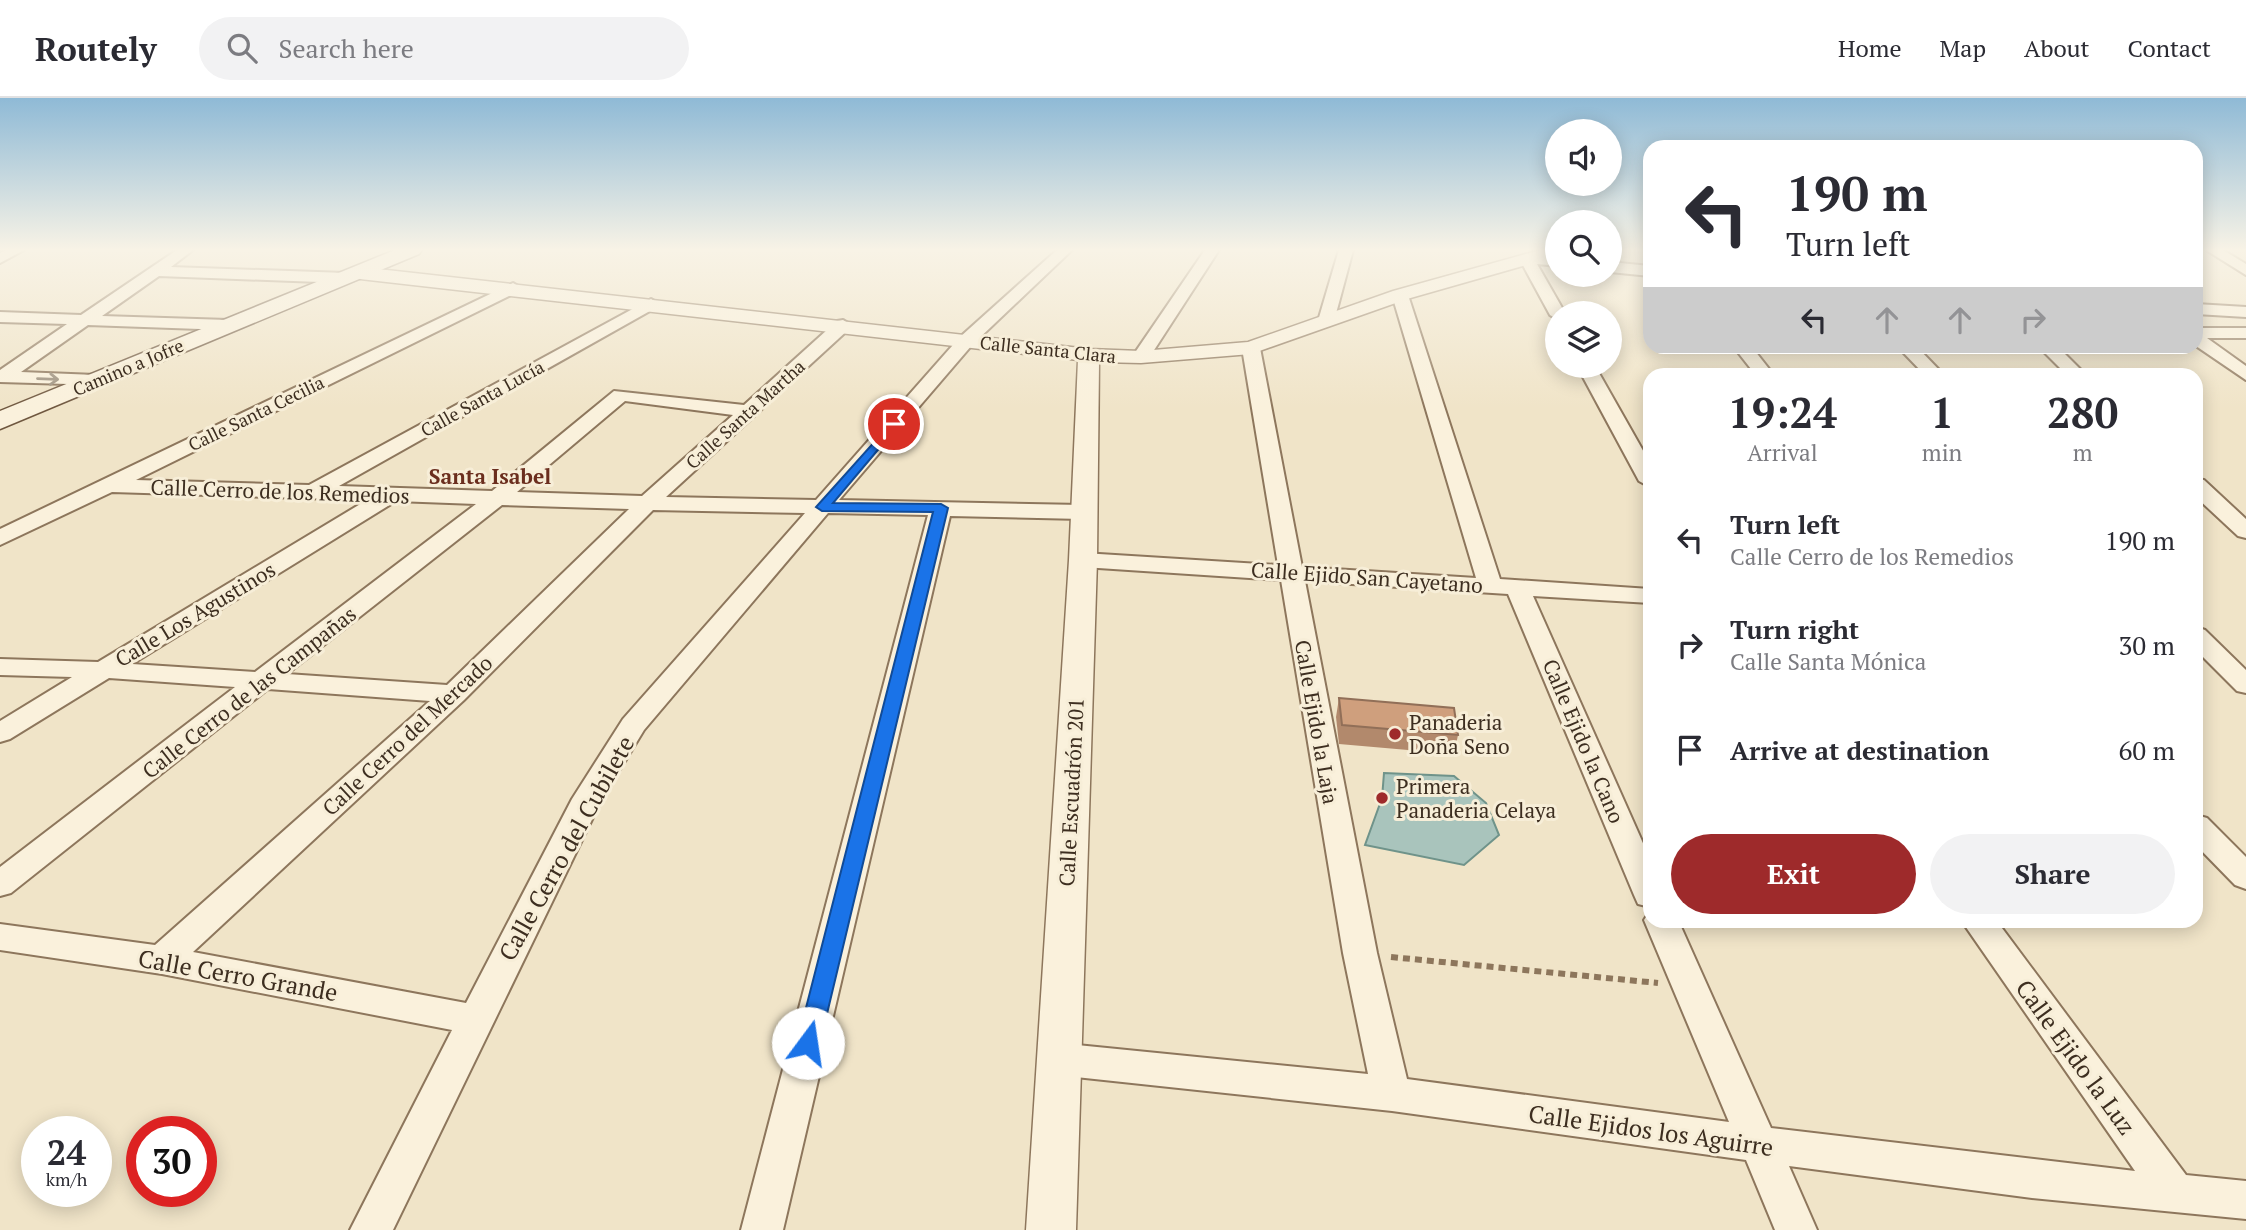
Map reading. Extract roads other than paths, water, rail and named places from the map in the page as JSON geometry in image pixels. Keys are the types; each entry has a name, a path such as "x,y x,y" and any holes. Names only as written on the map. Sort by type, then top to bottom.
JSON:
{"main road":[{"name":"Camino a Jofre","path":"0,421 285,303"}],"street":[{"path":"1,377 108,303"},
{"name":"Calle Santa Cecilia","path":"0,538 483,303"},
{"name":"Calle Santa Clara","path":"641,303 1089,355 1141,357 1251,348 1378,303"},
{"name":"Calle Cerro del Cubilete","path":"371,1230 474,1019 587,799 633,725 966,341 1008,303"},
{"path":"1141,357 1177,303"},
{"path":"1326,321 1331,303"},
{"name":"Calle Ejido la Cano","path":"1403,303 1503,585 1643,880"},
{"name":"Calle Santa Lucía","path":"313,492 651,304"},
{"path":"2203,309 2246,312"},
{"path":"0,317 228,325"},
{"name":"Calle Santa Martha","path":"647,503 843,325"},
{"path":"2203,336 2246,333"},
{"path":"2203,341 2246,375"},
{"name":"Calle Ejido la Laja","path":"1251,348 1289,571 1360,953 1391,1094"},
{"path":"1747,354 1758,368"},
{"path":"1913,354 1928,368"},
{"path":"2055,354 2070,368"},
{"name":"Calle Escuadrón 201","path":"1051,1230 1057,1059 1083,560 1082,512 1089,355"},
{"path":"1,377 96,381"},
{"path":"1593,378 1643,468"},
{"path":"621,395 748,411"},
{"name":"Calle Cerro de las Campañas","path":"0,884 497,498 621,395"},
{"name":"Calle Cerro de los Remedios","path":"108,485 647,503 1082,512"},
{"path":"2203,491 2246,531"},
{"name":"Calle Los Agustinos","path":"0,733 391,495"},
{"name":"Calle Cerro del Mercado","path":"162,960 454,694 647,503"},
{"path":"762,1230 941,508"},
{"name":"Calle Ejido San Cayetano","path":"1083,560 1643,595"},
{"path":"2203,642 2246,661"},
{"path":"2203,644 2246,685"},
{"path":"0,667 104,670 454,694"},
{"path":"2203,832 2246,877"},
{"path":"1664,928 1796,1230"},
{"name":"Calle Ejido la Luz","path":"1983,928 2175,1194"},
{"name":"Calle Cerro Grande","path":"0,936 162,960 474,1019"},
{"name":"Calle Ejidos los Aguirre","path":"1057,1059 1391,1094 1760,1146 2246,1200"}],"water":[{"path":"1384,773 1454,776 1486,803 1499,835 1464,865 1365,845 1382,798"}],"place":[{"name":"Panaderia Doña Seno","path":"1395,734"},
{"name":"Primera Panaderia Celaya","path":"1382,798"}],"district":[{"name":"Santa Isabel","path":"490,476"}]}
